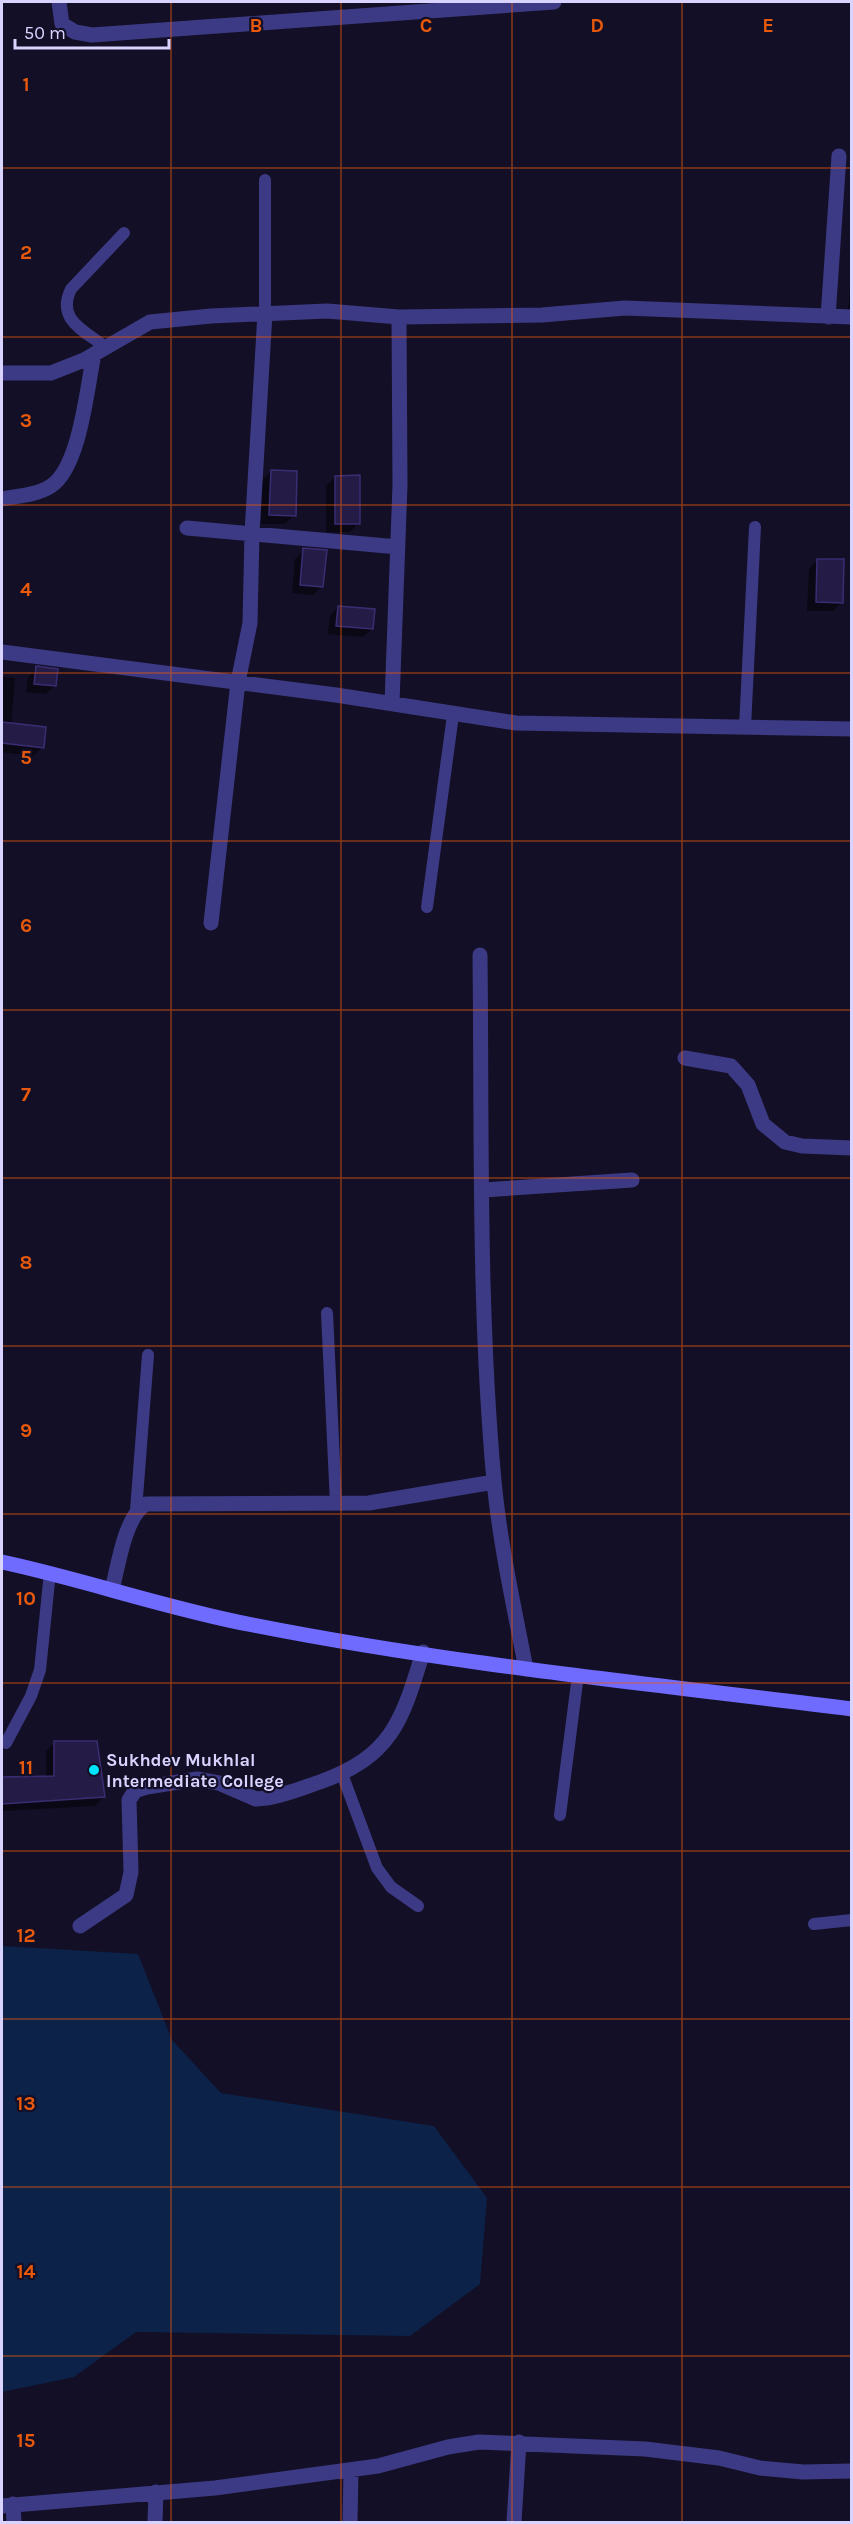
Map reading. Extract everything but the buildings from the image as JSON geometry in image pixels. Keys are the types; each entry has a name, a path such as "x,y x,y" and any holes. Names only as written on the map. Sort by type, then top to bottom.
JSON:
{"main road":[{"path":"2,1563 50,1572 252,1625 526,1669 852,1709"}],"street":[{"path":"59,2 62,24 75,32 92,35 554,2"},
{"path":"828,317 839,156"},
{"path":"2,373 51,373 66,369 150,322 265,313 338,311 399,317 542,315 625,308 852,317"},
{"path":"211,923 238,682 250,623 252,533 265,313"},
{"path":"392,703 398,547 399,317"},
{"path":"2,499 31,494 50,487 63,476 71,459 100,351"},
{"path":"187,528 398,547"},
{"path":"2,652 392,703 453,715 516,723 852,729"},
{"path":"480,955 485,1355 494,1482 507,1572 526,1669"},
{"path":"686,1058 719,1063 736,1070 748,1085 763,1124 785,1142 802,1146 852,1148"},
{"path":"483,1190 632,1180"},
{"path":"112,1590 136,1510 146,1504 159,1502 336,1504 397,1500 494,1482"},
{"path":"80,1926 116,1904 126,1895 130,1884 129,1800 135,1791 147,1787 208,1780 246,1796 267,1798 342,1774 371,1756 396,1728 423,1652"},
{"path":"14,2523 7,2505 214,2488 351,2470 387,2464 448,2447 479,2442 645,2449 802,2472 852,2471"},
{"path":"514,2523 519,2442"},
{"path":"350,2523 351,2470"},
{"path":"155,2523 156,2492"}],"lane":[{"path":"265,180 265,313"},
{"path":"100,351 70,319 65,310 65,300 71,289 124,233"},
{"path":"745,727 755,527"},
{"path":"427,907 453,715"},
{"path":"327,1313 336,1504"},
{"path":"136,1510 148,1355"},
{"path":"6,1743 31,1696 40,1670 50,1572"},
{"path":"560,1815 578,1675"},
{"path":"342,1774 377,1868 391,1887 418,1906"},
{"path":"814,1924 852,1920"}],"water":[{"path":"2,1946 138,1954 172,2040 221,2093 434,2126 487,2198 480,2284 410,2336 136,2332 74,2377 2,2392"}],"place":[{"name":"Sukhdev Mukhlal Intermediate College","path":"94,1770"}]}
